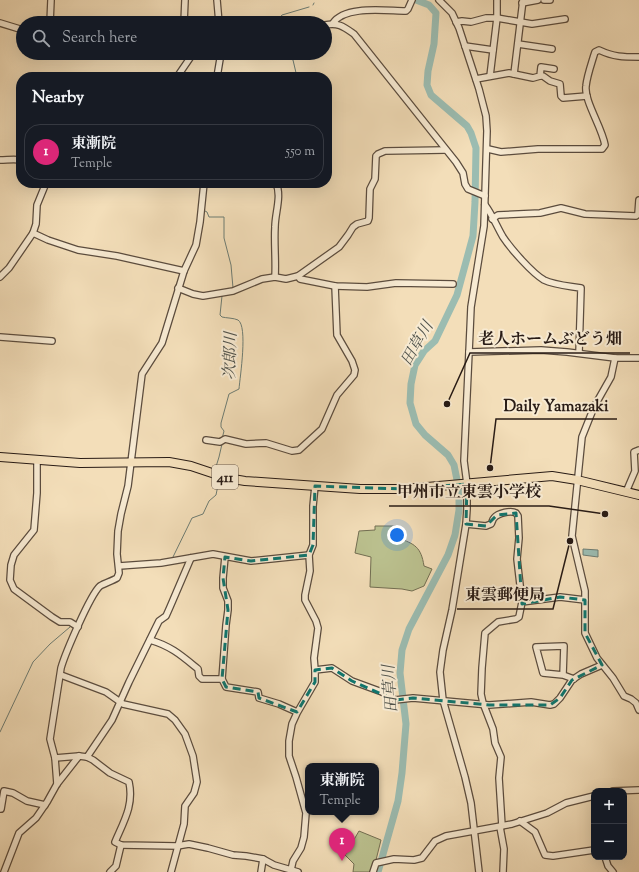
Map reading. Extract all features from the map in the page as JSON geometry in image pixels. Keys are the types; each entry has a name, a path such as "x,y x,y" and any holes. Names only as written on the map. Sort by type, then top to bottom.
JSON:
{"highway":[{"name":"411","path":"0,457 80,463 176,463 234,479 368,489 404,489 552,476 577,480 639,495"}],"street":[{"path":"50,16 51,0"},
{"path":"184,16 185,0"},
{"path":"217,0 218,16"},
{"path":"439,0 450,10 456,22 476,79 486,116 488,150 483,195 485,205 482,244 471,307 464,461 460,484 468,509 452,610 442,650 440,672 443,700 471,803 479,872"},
{"path":"490,76 497,18 497,0"},
{"path":"514,74 522,1 538,0"},
{"path":"544,0 550,0"},
{"path":"411,3 406,11 364,10 343,15 337,18 333,23 343,26 354,34 463,173 468,190 483,195"},
{"path":"456,22 470,22 486,18 497,18 532,24 565,19"},
{"path":"0,23 16,28"},
{"path":"518,44 552,49"},
{"path":"465,46 493,50"},
{"path":"488,150 501,152 538,149 602,149 605,145 604,137 587,96 585,87 595,52 599,50 611,56 639,57"},
{"path":"180,72 189,60"},
{"path":"218,72 219,60"},
{"path":"540,76 541,68 554,69"},
{"path":"476,79 510,73 533,78 543,76 550,81 560,84 561,96 563,98 587,96"},
{"path":"178,288 203,296 233,292 262,279 275,277 286,279 298,276 339,247 353,227 357,224 368,221 370,189 375,178 376,156 378,154 385,151 445,150"},
{"path":"0,160 16,159"},
{"path":"0,277 13,262 33,233 36,224 37,205 44,188"},
{"path":"57,784 55,758 50,739 52,716 64,658 96,591 100,586 117,578 119,566 117,554 118,531 128,486 142,374 162,343 178,288 196,245 203,188"},
{"path":"275,277 275,225 278,188"},
{"path":"492,218 498,215 540,213 561,208 585,214 636,216 638,214 639,200"},
{"path":"485,205 511,248 544,280 581,288 579,353"},
{"path":"33,233 48,240 78,250 117,256 184,271"},
{"path":"298,276 300,279 335,286 367,287 396,283 453,284"},
{"path":"206,440 220,442 225,439 246,444 266,443 292,451 299,450 322,429 337,395 354,375 355,370 352,361 336,335 335,286"},
{"path":"0,337 52,341"},
{"path":"469,352 542,350 615,358 639,358"},
{"path":"615,358 612,377 594,407 582,437 572,536 584,583 585,633 597,658 613,678 624,696 631,698 636,703 639,710"},
{"path":"626,492 635,471 634,452 639,450"},
{"path":"37,460 37,493 34,530 14,556 10,580 14,589 52,617 60,622 70,622 78,627"},
{"path":"305,810 289,756 289,741 292,724 297,712 315,682 314,658 318,628 305,600 305,595 310,571 309,555 313,544 313,506 315,486"},
{"path":"466,524 486,526 491,524 497,515 511,511 516,513 518,516 520,538 517,559 522,602 518,617 516,619 498,622 485,633 482,668 482,703 490,721 495,743 501,757 499,778 501,826 504,849 503,872"},
{"path":"119,566 161,563 213,554 251,561 309,555"},
{"path":"225,557 223,588 228,601 228,610 222,679 226,687 258,692 259,698 297,712"},
{"path":"87,758 112,720 159,621 166,616 191,558"},
{"path":"522,602 560,597 585,600"},
{"path":"150,640 176,651 198,669 199,676 202,679 222,679"},
{"path":"564,675 564,646 536,647 543,673 564,675 574,679"},
{"path":"315,670 332,668 352,681 382,692 395,700 413,698 482,703 489,705 531,702 554,704 574,679 581,674 602,665"},
{"path":"61,675 106,692 123,704 172,716 185,734 189,743 196,771 197,782 194,793 185,806 184,824 171,872"},
{"path":"55,758 79,756 87,758 93,760 110,773 130,782 131,788 129,809 115,842 121,845 177,846 189,844 233,855 263,859 274,865 298,872"},
{"path":"4,872 19,833 36,818 57,784 79,756"},
{"path":"627,790 639,790"},
{"path":"0,809 4,792 13,793 27,801 45,805"},
{"path":"373,872 376,863 394,859 414,860 422,858 435,841 446,836 520,821 547,813 566,803 591,797"},
{"path":"291,870 293,861 301,848 304,837 306,815"},
{"path":"520,821 534,832 545,855 553,856 591,850"},
{"path":"110,872 116,866 121,845"},
{"path":"260,872 263,859"},
{"path":"606,860 608,866 613,872"}],"highlighted area":[{"path":"467,484 466,524 486,526 497,515 516,513 522,604 560,597 585,600 585,633 602,665 572,680 560,698 550,705 489,705 413,698 395,700 352,681 332,668 315,670 315,682 297,712 259,698 258,692 226,687 222,679 228,610 223,578 225,557 251,561 309,555 313,545 315,486 404,489"}],"green space":[{"path":"375,526 396,526 396,536 413,544 419,550 424,566 432,569 424,586 412,591 370,587 371,557 355,553 359,531 375,530"},
{"path":"359,831 381,840 373,872 353,872 354,864 345,855"}],"water":[{"path":"583,549 598,550 598,557 583,555"}],"waterway":[{"name":"田草川","path":"378,872 398,801 402,773 406,724 400,673 402,650 409,629 448,555 455,535 459,510 459,490 454,465 448,455 425,435 416,424 410,403 411,384 415,365 424,351 435,341 457,295 473,236 475,202 476,148 467,126 431,95 427,85 428,71 434,44 436,13 429,5 416,0"},
{"name":"次郎川","path":"281,16 309,7"},
{"name":"次郎川","path":"293,60 296,72"},
{"name":"次郎川","path":"203,210 207,212 209,217 224,217 224,238 231,265 233,288"},
{"name":"次郎川","path":"222,296 220,315 222,317 238,320 241,324 243,332 239,389 229,394 221,423 221,427 224,431 222,439"},
{"name":"次郎川","path":"215,470 222,444"},
{"name":"次郎川","path":"173,557 192,518 203,514 209,501 216,495 219,480"},
{"name":"次郎川","path":"122,569 133,568"},
{"name":"次郎川","path":"0,732 33,662 50,644 70,627"}],"place":[{"name":"老人ホームぶどう畑","path":"447,404"},
{"name":"Daily Yamazaki","path":"490,468"},
{"name":"甲州市立東雲小学校","path":"605,514"},
{"name":"東雲郵便局","path":"570,541"},
{"name":"東漸院","path":"342,861"}]}
